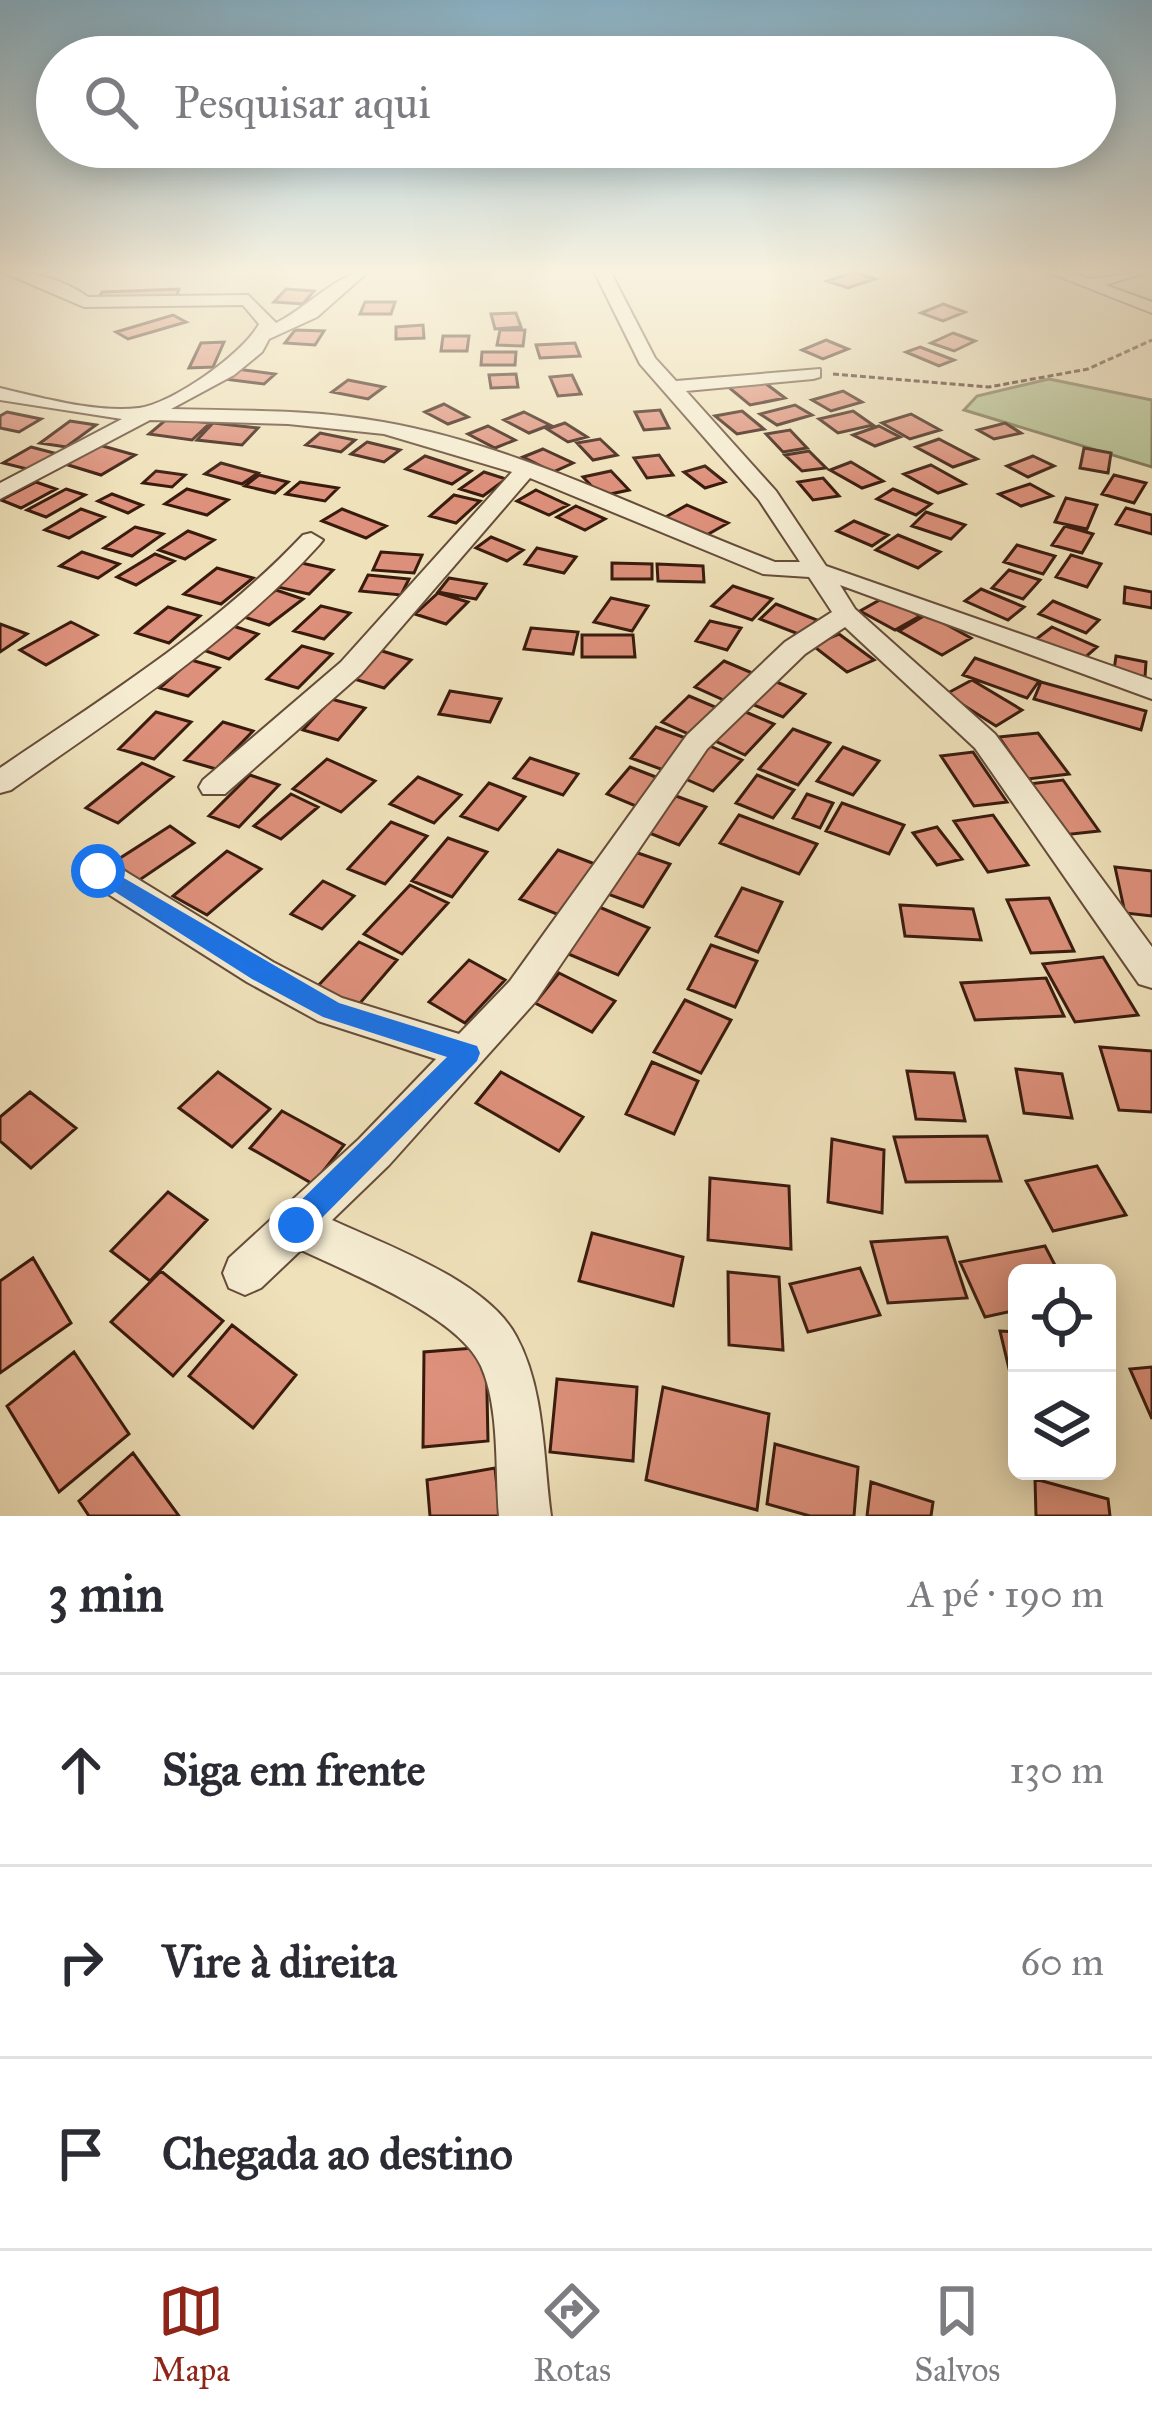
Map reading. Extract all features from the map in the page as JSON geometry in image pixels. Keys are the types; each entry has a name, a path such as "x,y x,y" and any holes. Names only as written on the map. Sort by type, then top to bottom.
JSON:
{"street":[{"path":"0,492 227,371 259,342"},
{"path":"638,342 647,360 768,496 846,614 985,741 1152,974"},
{"path":"672,387 813,373"},
{"path":"0,394 76,410 140,416 326,421 382,428 524,472 772,569 815,570 911,600 1152,690"},
{"path":"214,787 351,668 524,472"},
{"path":"0,783 205,640 310,540"},
{"path":"244,1273 468,1053 523,991 697,742 795,648 846,614"},
{"path":"98,871 260,972 331,1010 468,1053"},
{"path":"296,1225 456,1306 483,1327 500,1352 506,1377 525,1516"}],"path":[{"path":"813,373 989,387 1088,369 1148,342"}],"green space":[{"path":"1049,379 1152,400 1152,467 964,410 977,396"}],"building":[{"path":"224,342 213,367 189,368 201,343"},
{"path":"442,342 468,342 467,351 441,351"},
{"path":"498,342 524,342 523,346"},
{"path":"822,342 848,349 823,359 802,350"},
{"path":"934,342 973,342 954,351"},
{"path":"575,343 580,356 540,358 536,345"},
{"path":"920,347 954,360 939,366 906,352"},
{"path":"482,352 516,352 515,365 481,365"},
{"path":"236,369 275,374 264,384 224,379"},
{"path":"516,374 518,387 491,388 489,375"},
{"path":"572,375 581,394 558,396 550,377"},
{"path":"348,380 384,387 368,399 332,392"},
{"path":"761,380 785,398 750,405 727,386"},
{"path":"843,391 862,402 831,411 812,400"},
{"path":"444,404 468,417 448,424 425,412"},
{"path":"795,405 812,415 777,425 760,414"},
{"path":"660,410 669,428 644,430 635,412"},
{"path":"742,411 764,429 737,434 715,416"},
{"path":"853,411 873,425 838,433 819,419"},
{"path":"7,412 41,419 19,432 0,428 0,416"},
{"path":"524,412 550,425 529,433 504,420"},
{"path":"911,414 940,430 910,439 882,423"},
{"path":"168,418 210,423 192,440 149,434"},
{"path":"70,421 96,425 66,447 40,443"},
{"path":"213,423 258,428 242,445 197,440"},
{"path":"565,423 587,437 568,442 547,429"},
{"path":"1005,423 1021,433 994,439 978,430"},
{"path":"488,426 515,440 495,448 468,434"},
{"path":"879,426 900,437 875,446 853,435"},
{"path":"790,430 807,448 783,452 766,434"},
{"path":"320,433 355,440 341,452 306,445"},
{"path":"600,439 617,455 593,460 577,443"},
{"path":"939,439 977,459 953,467 916,447"},
{"path":"367,442 400,450 384,462 351,454"},
{"path":"99,445 135,455 101,475 65,464"},
{"path":"31,447 58,454 31,470 3,463"},
{"path":"1084,448 1111,453 1108,473 1080,468"},
{"path":"543,449 573,463 553,472 523,457"},
{"path":"809,451 826,468 802,471 785,455"},
{"path":"659,455 673,475 647,478 634,458"},
{"path":"425,456 471,471 452,484 406,469"},
{"path":"1033,456 1054,466 1028,477 1007,466"},
{"path":"851,462 883,481 862,488 830,470"},
{"path":"221,463 258,473 242,484 205,474"},
{"path":"931,465 965,484 938,493 904,474"},
{"path":"705,466 725,482 705,488 684,472"},
{"path":"156,471 185,475 172,487 143,483"},
{"path":"611,471 629,490 601,496 583,477"},
{"path":"484,472 506,479 483,496 460,489"},
{"path":"259,475 288,482 275,493 245,486"},
{"path":"1114,475 1146,483 1134,503 1102,494"},
{"path":"823,478 839,496 813,500 798,482"},
{"path":"36,482 56,489 21,508 1,500"},
{"path":"300,482 338,488 325,501 286,494"},
{"path":"1030,484 1052,496 1021,506 999,494"},
{"path":"66,489 85,495 46,517 27,510"},
{"path":"187,489 228,500 207,515 165,504"},
{"path":"893,489 931,504 916,515 877,499"},
{"path":"536,490 568,505 549,515 517,501"},
{"path":"112,494 142,505 128,513 98,501"},
{"path":"454,495 480,501 456,523 430,516"},
{"path":"1066,498 1097,505 1087,529 1055,522"},
{"path":"687,505 728,523 703,537 662,519"},
{"path":"576,506 605,519 585,530 557,517"},
{"path":"1126,508 1152,515 1152,534 1116,524"},
{"path":"81,509 104,517 69,538 45,530"},
{"path":"342,509 386,526 366,538 322,521"},
{"path":"926,512 965,525 951,539 912,526"},
{"path":"854,521 888,535 872,546 837,531"},
{"path":"1065,526 1093,534 1082,553 1052,545"},
{"path":"135,527 163,534 132,556 104,548"},
{"path":"188,531 214,540 185,559 159,550"},
{"path":"898,535 940,552 918,568 876,550"},
{"path":"491,537 523,550 507,561 476,548"},
{"path":"1017,545 1055,556 1043,574 1004,562"},
{"path":"537,548 576,557 564,573 525,564"},
{"path":"82,552 119,564 98,578 60,566"},
{"path":"381,552 422,555 414,573 373,570"},
{"path":"155,554 174,561 136,585 117,577"},
{"path":"1071,555 1101,564 1087,587 1056,577"},
{"path":"297,562 333,570 309,594 273,586"},
{"path":"612,563 652,564 652,579 612,579"},
{"path":"657,564 703,566 704,582 658,581"},
{"path":"217,568 253,578 221,604 184,594"},
{"path":"1009,570 1040,580 1023,599 992,588"},
{"path":"368,575 409,579 401,595 360,591"},
{"path":"449,578 486,584 476,599 438,592"},
{"path":"733,586 772,599 752,620 712,606"},
{"path":"1125,587 1152,592 1152,608 1124,603"},
{"path":"981,589 1024,607 1008,620 965,601"},
{"path":"276,590 303,599 269,625 241,616"},
{"path":"438,593 468,602 446,624 415,614"},
{"path":"885,597 920,616 895,630 860,611"},
{"path":"611,598 648,606 632,631 594,622"},
{"path":"1053,601 1099,620 1086,633 1039,614"},
{"path":"776,604 817,620 801,635 760,619"},
{"path":"321,606 350,613 324,639 294,631"},
{"path":"168,607 200,616 169,643 136,633"},
{"path":"927,614 971,638 942,655 899,631"},
{"path":"710,621 741,628 727,650 696,641"},
{"path":"71,622 97,635 46,665 20,650"},
{"path":"0,624 27,634 0,652"},
{"path":"233,626 258,634 229,659 203,650"},
{"path":"1052,627 1097,647 1081,661 1035,640"},
{"path":"531,628 578,632 573,654 524,649"},
{"path":"839,634 874,660 847,672 812,645"},
{"path":"582,635 633,635 635,657 582,657"},
{"path":"302,646 332,654 298,688 267,679"},
{"path":"379,650 411,660 384,688 351,678"},
{"path":"1116,656 1146,662 1145,677 1114,670"},
{"path":"975,658 1039,681 1027,698 963,675"},
{"path":"191,660 219,668 188,696 160,688"},
{"path":"724,661 757,675 728,702 695,687"},
{"path":"772,680 805,694 783,717 749,703"},
{"path":"972,680 1022,710 996,726 946,694"},
{"path":"1041,682 1146,711 1141,730 1034,699"},
{"path":"450,691 501,699 490,722 439,714"},
{"path":"689,696 720,709 693,736 662,722"},
{"path":"331,699 365,708 338,740 303,730"},
{"path":"741,710 774,724 745,755 711,739"},
{"path":"156,712 191,722 154,759 119,749"},
{"path":"223,722 253,731 216,769 185,760"},
{"path":"656,727 691,740 666,771 631,758"},
{"path":"793,729 830,743 798,785 759,769"},
{"path":"1038,733 1069,774 1028,779 999,737"},
{"path":"710,746 742,760 713,791 681,777"},
{"path":"843,747 879,761 853,795 817,781"},
{"path":"973,752 1007,802 974,806 941,756"},
{"path":"530,758 578,774 563,795 514,778"},
{"path":"327,759 375,781 341,812 293,789"},
{"path":"142,763 173,777 118,823 86,808"},
{"path":"630,767 661,779 638,807 607,794"},
{"path":"250,775 279,785 239,827 209,816"},
{"path":"757,775 794,790 773,818 736,803"},
{"path":"418,777 461,795 434,823 390,804"},
{"path":"1063,780 1099,831 1063,835 1029,784"},
{"path":"489,783 525,797 498,830 461,816"},
{"path":"291,794 318,807 281,839 254,826"},
{"path":"807,794 833,803 820,828 793,818"},
{"path":"676,796 706,807 679,845 647,832"},
{"path":"842,803 904,825 889,854 826,831"},
{"path":"739,815 817,844 799,874 720,843"},
{"path":"993,815 1028,865 988,872 954,821"},
{"path":"391,822 427,836 385,884 348,869"},
{"path":"170,826 194,843 138,881 114,862"},
{"path":"937,827 962,859 937,865 913,833"},
{"path":"448,838 487,852 452,897 412,881"},
{"path":"558,850 595,864 559,915 520,899"},
{"path":"227,851 261,869 207,915 173,896"},
{"path":"632,851 670,864 643,907 605,893"},
{"path":"1115,867 1152,871 1152,916 1125,913"},
{"path":"323,881 354,896 322,929 291,914"},
{"path":"410,885 448,903 402,954 364,934"},
{"path":"742,888 782,902 758,952 716,936"},
{"path":"1049,898 1074,951 1031,953 1007,900"},
{"path":"592,904 649,928 618,975 559,950"},
{"path":"900,905 973,909 981,940 905,936"},
{"path":"359,942 397,960 355,1009 315,989"},
{"path":"711,945 757,961 735,1007 688,989"},
{"path":"1103,957 1138,1015 1075,1022 1043,964"},
{"path":"469,960 505,980 465,1023 429,1002"},
{"path":"559,973 615,1001 592,1032 535,1003"},
{"path":"1046,978 1064,1016 975,1020 961,983"},
{"path":"685,1000 731,1020 701,1073 654,1052"},
{"path":"1100,1047 1152,1051 1152,1112 1119,1110"},
{"path":"652,1062 698,1081 674,1134 626,1114"},
{"path":"1016,1069 1062,1074 1072,1118 1024,1113"},
{"path":"907,1071 954,1073 965,1121 916,1119"},
{"path":"218,1072 270,1109 232,1147 179,1108"},
{"path":"501,1072 583,1117 559,1151 476,1103"},
{"path":"30,1092 76,1128 31,1168 0,1141 0,1117"},
{"path":"282,1111 344,1145 313,1184 250,1148"},
{"path":"987,1136 1001,1181 906,1182 894,1137"},
{"path":"832,1139 884,1150 882,1213 828,1202"},
{"path":"1097,1166 1126,1215 1053,1231 1026,1181"},
{"path":"710,1178 789,1186 791,1249 708,1240"},
{"path":"168,1192 207,1220 150,1281 111,1251"},
{"path":"592,1233 683,1257 673,1306 579,1281"},
{"path":"947,1237 967,1298 888,1303 871,1242"},
{"path":"1045,1246 1054,1264 1008,1264 1008,1312 985,1317 960,1262"},
{"path":"33,1258 71,1323 0,1373 0,1281"},
{"path":"860,1268 880,1315 808,1332 790,1284"},
{"path":"161,1271 223,1321 173,1376 111,1322"},
{"path":"728,1272 779,1277 783,1350 729,1345"},
{"path":"232,1325 296,1375 253,1428 189,1376"},
{"path":"1000,1331 1008,1331 1008,1364"},
{"path":"486,1347 488,1441 423,1447 424,1352"},
{"path":"74,1352 129,1434 59,1492 7,1406"},
{"path":"1152,1367 1152,1419 1130,1369"},
{"path":"557,1379 637,1387 633,1461 550,1452"},
{"path":"663,1387 769,1414 757,1510 646,1480"},
{"path":"775,1444 858,1467 854,1516 810,1516 767,1504"},
{"path":"133,1453 179,1516 89,1516 79,1501"},
{"path":"495,1468 500,1516 430,1516 427,1480"},
{"path":"1035,1480 1108,1499 1110,1516 1036,1516"},
{"path":"871,1482 933,1502 931,1516 867,1516"}],"route":[{"path":"98,871 260,972 331,1010 468,1053 296,1225"}]}
